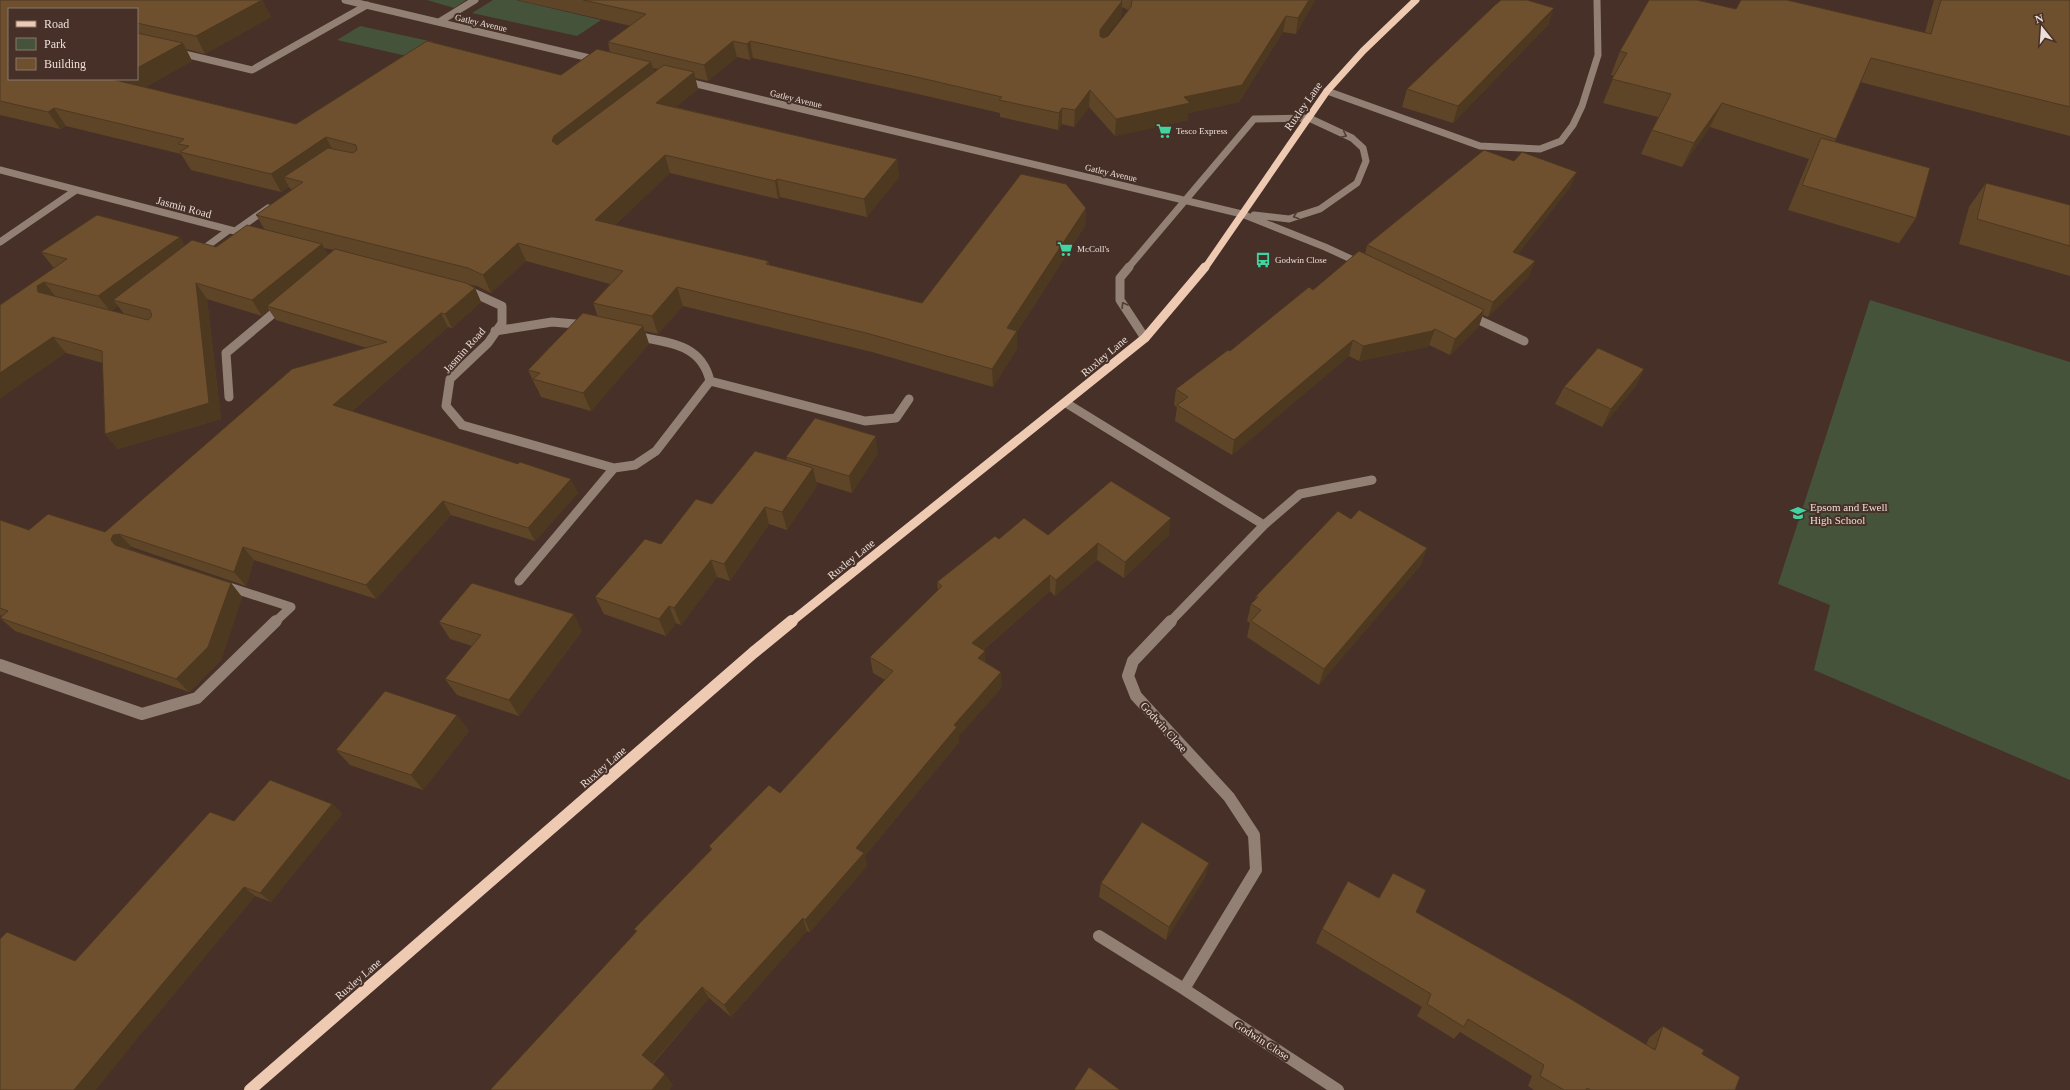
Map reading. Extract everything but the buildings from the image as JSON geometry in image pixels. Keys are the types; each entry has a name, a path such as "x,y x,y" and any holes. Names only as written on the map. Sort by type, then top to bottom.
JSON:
{"main road":[{"name":"Ruxley Lane","path":"250,1090 753,653 1145,338 1203,271 1327,91 1363,51 1416,0"}],"street":[{"name":"Gatley Avenue","path":"345,0 609,63"},
{"path":"439,22 475,0"},
{"path":"1327,91 1480,146 1540,150 1561,142 1573,125 1582,106 1598,56 1597,0"},
{"path":"168,50 252,70 367,5"},
{"name":"Gatley Avenue","path":"675,79 953,146 1185,199 1242,214"},
{"path":"1145,338 1120,300 1120,278 1185,199 1254,120 1288,117 1309,118 1352,138 1363,148 1366,161 1357,183 1320,209 1289,219 1242,214"},
{"name":"Jasmin Road","path":"0,170 258,237"},
{"path":"0,242 76,190"},
{"path":"192,258 273,204"},
{"path":"1242,214 1325,247 1368,267"},
{"name":"Jasmin Road","path":"453,286 475,292 502,306 502,323 488,343 450,379 446,406 462,425 614,468"},
{"path":"229,397 226,353 286,303"},
{"path":"1460,311 1524,341"},
{"path":"495,332 545,322 569,321 596,327"},
{"path":"625,334 685,349 698,355 706,368 710,381"},
{"path":"519,581 614,468 636,465 650,456 668,439 710,381"},
{"path":"710,381 865,422 896,418 909,399"},
{"path":"1066,403 1264,525"},
{"name":"Godwin Close","path":"1338,1090 1184,989 1256,870 1254,835 1229,797 1136,696 1128,676 1133,662 1264,525 1300,494 1372,480"},
{"path":"0,665 142,714 197,698 291,607 210,580"},
{"path":"1099,936 1184,989"}],"green space":[{"path":"427,0 466,0 454,8"},
{"path":"493,0 516,0 601,20 577,36 472,13"},
{"path":"360,26 434,42 411,57 337,40"},
{"path":"1870,300 2070,362 2070,780 1814,670 1830,605 1778,584"}],"place":[{"name":"Tesco Express","path":"1164,131"},
{"name":"McColl's","path":"1065,249"},
{"name":"Godwin Close","path":"1263,260"},
{"name":"Epsom and Ewell High School","path":"1798,513"}]}
